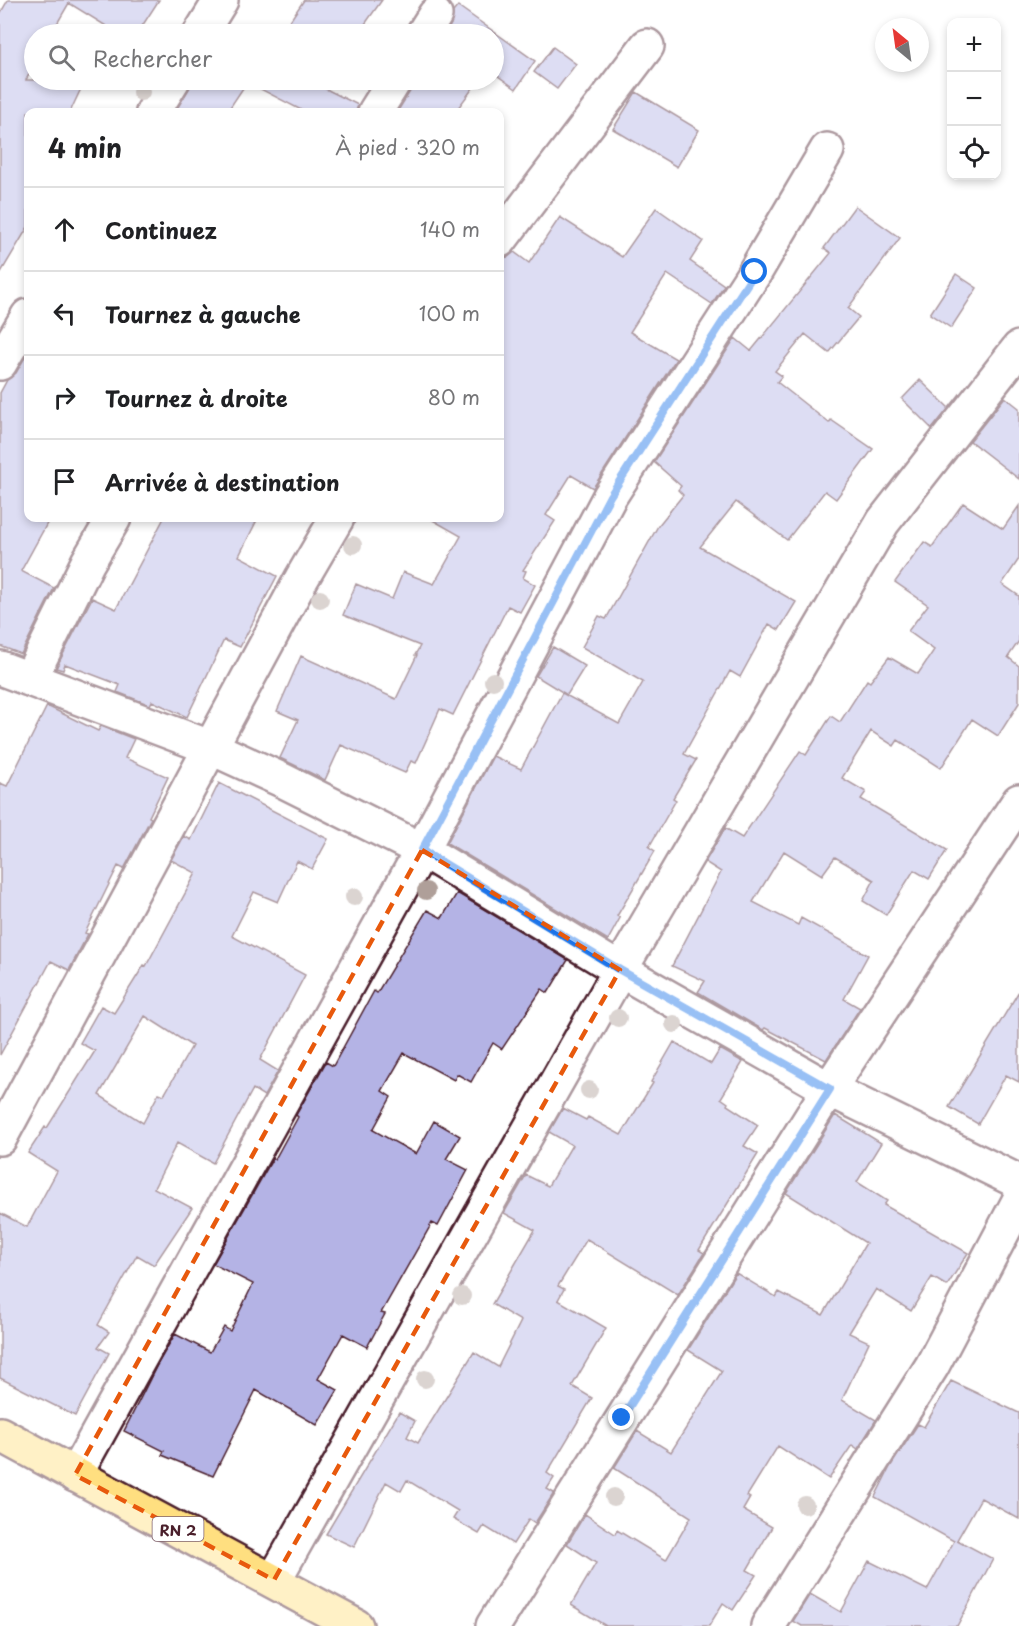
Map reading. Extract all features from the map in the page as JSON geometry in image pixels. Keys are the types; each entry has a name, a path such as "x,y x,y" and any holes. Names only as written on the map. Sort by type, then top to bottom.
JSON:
{"highway":[{"name":"RN 2","path":"0,1434 273,1580 352,1625"}],"street":[{"path":"206,24 221,0"},
{"path":"504,235 647,46"},
{"path":"156,108 167,90"},
{"path":"378,108 389,90"},
{"path":"75,1475 422,850 610,496 755,272 827,150"},
{"path":"0,363 24,323"},
{"path":"273,1580 620,970 883,522 1019,348"},
{"path":"112,522 88,562 10,676 212,748 422,850 620,970 830,1089 1019,1182"},
{"path":"0,1138 302,578 335,522"},
{"path":"493,1626 830,1089 1019,801"},
{"path":"768,1626 932,1366 1019,1201"}],"highlighted area":[{"path":"422,850 620,970 274,1580 75,1475"}],"building":[{"path":"8,0 159,0 143,24 103,24 69,3 57,24 24,24 24,90 80,90 72,108 24,108 24,234 0,274 0,14"},
{"path":"304,0 382,0 365,24 288,24"},
{"path":"458,6 483,24 451,24 453,12"},
{"path":"504,39 535,61 516,89 504,80"},
{"path":"553,47 576,64 557,89 534,72"},
{"path":"188,90 242,90 230,108 177,108"},
{"path":"262,90 328,90 358,105 357,108 297,108"},
{"path":"411,90 472,90 458,108 400,108"},
{"path":"636,92 699,130 677,167 613,129"},
{"path":"855,206 900,238 848,308 859,317 829,353 805,334 775,371 782,376 777,382 829,423 831,420 873,449 836,499 825,491 787,540 736,502 700,547 796,602 779,630 769,624 740,677 730,671 684,754 696,760 673,798 676,800 649,847 655,851 617,916 620,918 608,940 447,843 493,756 521,769 562,693 619,724 643,682 582,647 599,616 606,619 658,526 683,495 678,490 681,486 654,462 735,338 751,351 831,253 824,248"},
{"path":"656,208 703,241 690,261 724,285 712,304 667,274 630,332 676,359 593,488 571,475 546,515 555,521 523,570 526,571 523,578 535,585 520,612 508,606 453,715 440,709 416,763 411,761 405,773 341,745 325,780 280,758 298,720 277,711 301,656 396,699 417,655 415,655 420,646 343,615 356,584 392,599 403,572 434,584 461,536 436,522 504,522 504,258 514,252 529,263 560,217 622,257"},
{"path":"956,274 977,288 951,328 930,314"},
{"path":"24,359 24,522 48,522 21,571 54,588 21,654 0,646 0,393 7,380 16,373"},
{"path":"920,380 949,408 932,429 902,399"},
{"path":"1005,397 1019,408 1019,479 970,441"},
{"path":"963,503 1003,529 1019,506 1019,559 1002,584 1019,596 1019,641 1008,657 1019,666 1019,703 998,736 972,719 941,768 898,740 894,746 871,731 842,778 866,792 861,799 947,850 929,879 914,870 886,915 863,901 874,880 835,857 822,875 784,851 753,902 798,925 801,918 868,955 844,999 860,1008 826,1060 765,1028 763,1030 698,992 705,981 672,966 721,872 705,862 725,828 742,838 800,751 806,755 831,716 840,722 867,680 870,682 889,657 918,674 934,650 908,631 928,605 895,582 924,542 932,547"},
{"path":"162,522 256,522 239,556 277,576 240,647 224,640 187,717 152,701 150,705 117,692 120,685 65,664 63,670 56,668 92,598 116,609"},
{"path":"553,647 585,666 567,695 536,676"},
{"path":"47,706 98,731 101,726 134,739 125,758 168,777 149,817 151,818 124,869 118,866 85,933 88,934 69,970 51,961 0,1055 0,783 7,786"},
{"path":"219,783 328,839 312,869 297,861 278,902 254,892 232,936 305,975 260,1060 278,1071 264,1096 253,1089 213,1163 177,1143 154,1188 192,1208 154,1265 137,1255 98,1325 109,1332 98,1347 109,1353 75,1416 0,1378 0,1213 27,1227 57,1171 28,1153 45,1127 47,1128 95,1051 80,1043 101,1006 114,1013 144,965 146,966 196,873 171,860 184,836 191,840","holes":["145,1016 192,1046 164,1095 159,1093 143,1123 99,1095"]},
{"path":"457,893 568,960 548,993 542,989 502,1049 493,1043 471,1082 457,1074 454,1080 404,1053 382,1091 391,1097 373,1130 416,1154 434,1121 460,1136 446,1159 468,1170 438,1226 432,1223 381,1313 385,1314 367,1347 343,1334 318,1379 338,1390 317,1425 256,1390 213,1476 162,1455 164,1451 124,1431 157,1365 175,1334 210,1352 224,1327 230,1331 253,1284 213,1264 273,1158 275,1159 298,1117 296,1115 326,1062 333,1066 374,991 377,993 427,910 442,918"},
{"path":"1019,991 1019,1082 1006,1075 978,1124 949,1107"},
{"path":"674,1042 711,1064 720,1049 743,1062 721,1098 728,1103 727,1105 758,1125 744,1146 758,1154 699,1250 704,1253 678,1295 587,1239 558,1286 564,1289 558,1300 606,1328 572,1386 592,1398 547,1473 554,1478 547,1489 554,1493 535,1523 529,1519 513,1544 484,1526 479,1534 453,1519 458,1511 407,1480 401,1491 386,1482 354,1547 326,1534 399,1412 415,1421 407,1437 418,1443 474,1352 498,1367 521,1321 492,1304 535,1230 504,1213 526,1175 548,1186 572,1145 549,1132 563,1108 586,1120 588,1117 621,1135 653,1083 651,1082"},
{"path":"835,1115 881,1143 857,1182 887,1201 884,1205 968,1253 947,1286 932,1277 911,1311 876,1289 849,1333 869,1342 842,1400 876,1420 858,1449 852,1445 829,1479 778,1446 747,1496 750,1498 743,1510 772,1527 747,1570 756,1575 733,1610 723,1603 709,1626 606,1626 571,1605 596,1563 567,1544 585,1514 615,1534 617,1530 666,1560 691,1517 614,1468 637,1431 671,1452 722,1371 688,1350 736,1273 776,1297 779,1292 823,1315 866,1243 786,1193"},
{"path":"951,1381 1019,1413 1019,1519 981,1498 957,1540 993,1559 957,1626 802,1626 793,1621 810,1594 841,1612 869,1561 927,1590 954,1541 875,1497 890,1467 918,1424 924,1427"}],"route":[{"path":"622,1418 830,1089 620,970 422,850 610,496 755,272"}]}
